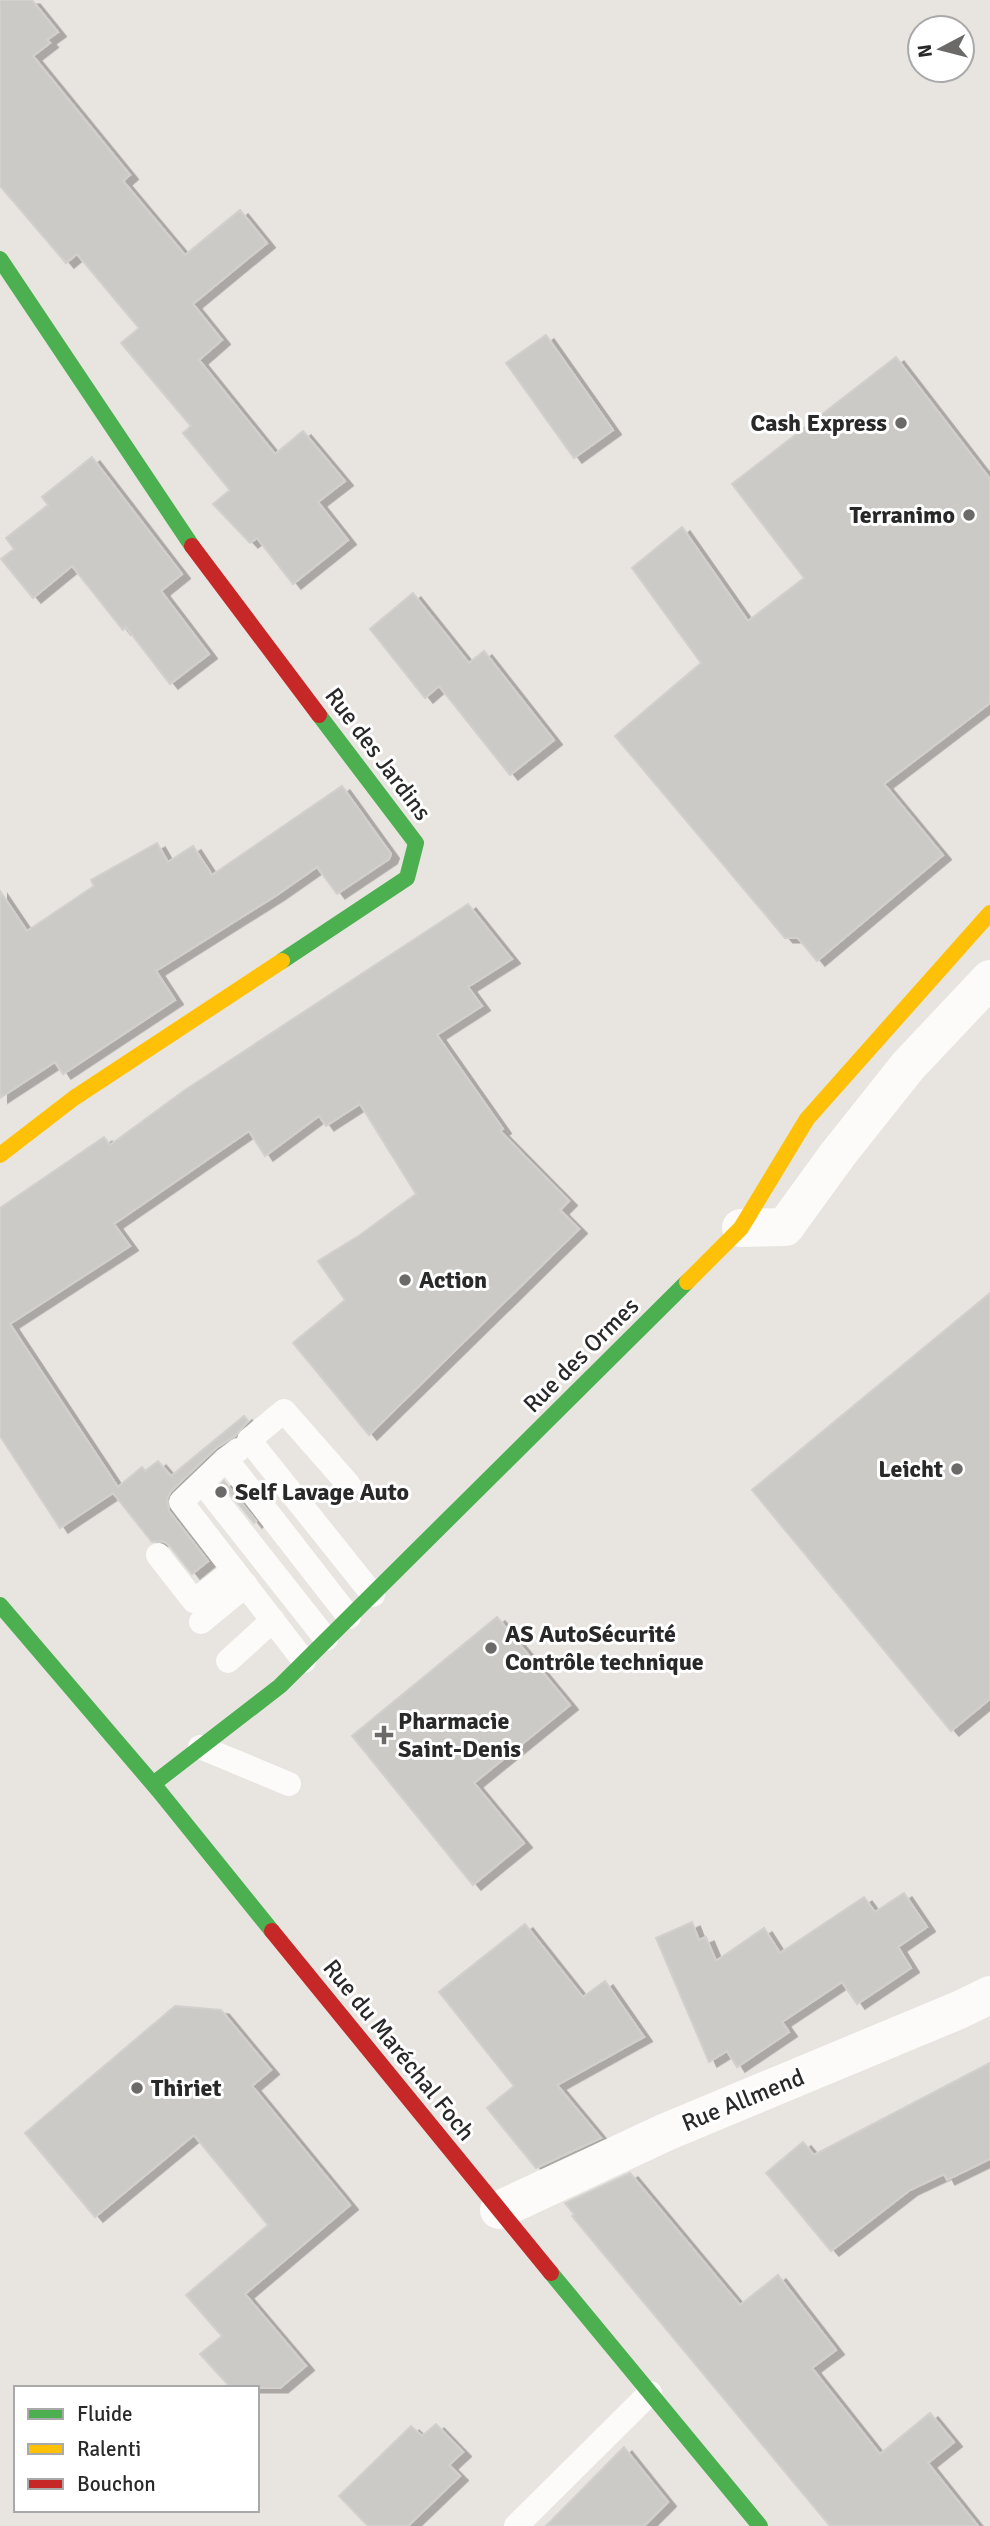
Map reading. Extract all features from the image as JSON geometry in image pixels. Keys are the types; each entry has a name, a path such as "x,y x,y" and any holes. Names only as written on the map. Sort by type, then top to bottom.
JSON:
{"street":[{"name":"Rue des Jardins","path":"0,259 176,525 416,843 407,878 74,1098 0,1155"},
{"name":"Rue des Ormes","path":"153,1784 279,1686 741,1228 807,1119 990,913"},
{"path":"741,1228 785,1227 838,1154 908,1066 990,979"},
{"name":"Rue du Maréchal Foch","path":"0,1605 153,1784 760,2526"},
{"name":"Rue Allmend","path":"499,2210 666,2132 960,2010 990,1995"}],"lane":[{"path":"304,1661 181,1502 284,1411 349,1485"},
{"path":"249,1440 373,1595"},
{"path":"226,1460 349,1617"},
{"path":"202,1482 326,1639"},
{"path":"159,1555 194,1601 240,1577"},
{"path":"201,1622 240,1577"},
{"path":"228,1661 273,1620"},
{"path":"200,1747 289,1784"},
{"path":"516,2526 650,2393"}],"building":[{"path":"0,0 32,0 58,32 47,40 50,43 33,56 130,175 123,181 185,255 240,210 267,243 193,304 222,340 199,360 275,454 303,431 345,481 318,502 348,540 293,584 257,538 250,543 213,504 230,490 183,433 191,426 121,343 139,328 77,254 66,263 0,186"},
{"path":"546,335 613,430 574,458 506,363"},
{"path":"896,357 990,479 990,703 884,784 943,855 817,961 798,938 785,938 615,736 701,663 632,568 682,527 748,621 804,578 732,484"},
{"path":"92,457 182,574 161,591 209,654 170,684 126,627 123,630 72,566 33,598 1,559 14,549 6,538 48,505 42,497"},
{"path":"413,593 469,663 484,651 554,740 510,775 439,686 425,698 370,629"},
{"path":"342,786 391,854 389,859 337,894 317,867 156,971 175,1000 63,1074 55,1062 0,1098 0,891 27,931 94,886 91,880 157,843 168,862 193,846 212,875"},
{"path":"468,904 512,959 468,987 482,1006 437,1035 503,1129 500,1131 569,1201 560,1210 579,1229 369,1435 293,1343 345,1300 318,1261 360,1235 416,1194 360,1104 326,1126 319,1116 265,1156 249,1131 114,1224 130,1246 10,1324 118,1487 142,1467 145,1471 158,1461 171,1476 244,1416 248,1421 235,1436 216,1448 167,1498 169,1511 208,1561 192,1574 169,1545 163,1541 152,1542 113,1493 60,1528 0,1436 0,1208 104,1137 110,1145 185,1090"},
{"path":"990,1293 990,1699 951,1731 752,1490"},
{"path":"224,1481 256,1521 254,1523 222,1483"},
{"path":"497,1617 570,1705 474,1783 524,1843 473,1885 352,1736"},
{"path":"904,1893 927,1927 898,1947 911,1968 857,2004 842,1982 782,2022 789,2032 737,2067 727,2051 709,2062 656,1938 692,1922 699,1940 706,1937 716,1961 764,1928 780,1953 864,1897 875,1912"},
{"path":"525,1924 583,1997 605,1981 644,2037 557,2085 601,2138 536,2168 487,2108 514,2086 439,1992"},
{"path":"175,2006 221,2010 271,2070 252,2086 350,2205 245,2294 306,2366 280,2388 229,2386 200,2354 222,2336 186,2295 268,2225 194,2135 95,2217 25,2133"},
{"path":"990,2063 990,2159 947,2180 944,2174 910,2190 831,2251 766,2173 803,2142 814,2155"},
{"path":"630,2173 740,2305 778,2275 836,2350 812,2368 880,2454 930,2413 954,2442 928,2463 978,2526 830,2526 572,2216 574,2214 565,2203"},
{"path":"436,2424 463,2452 449,2465 460,2476 408,2526 368,2526 339,2496 411,2426 422,2436"},
{"path":"624,2447 668,2502 644,2526 546,2526"}],"traffic: fast":[{"path":"0,259 192,546"},
{"path":"282,961 407,878 416,843 319,715"},
{"path":"153,1784 280,1686 687,1282"},
{"path":"0,1605 159,1791 272,1931"},
{"path":"551,2273 760,2526"}],"traffic: slow":[{"path":"687,1282 741,1228 807,1119 990,913"},
{"path":"0,1155 74,1098 282,961"}],"traffic: jam":[{"path":"192,546 319,715"},
{"path":"272,1931 551,2273"}],"place":[{"name":"Cash Express","path":"901,423"},
{"name":"Terranimo","path":"969,515"},
{"name":"Action","path":"405,1280"},
{"name":"Leicht","path":"957,1469"},
{"name":"Self Lavage Auto","path":"221,1492"},
{"name":"AS AutoSécurité Contrôle technique","path":"491,1648"},
{"name":"Pharmacie Saint-Denis","path":"384,1735"},
{"name":"Thiriet","path":"137,2088"}]}
